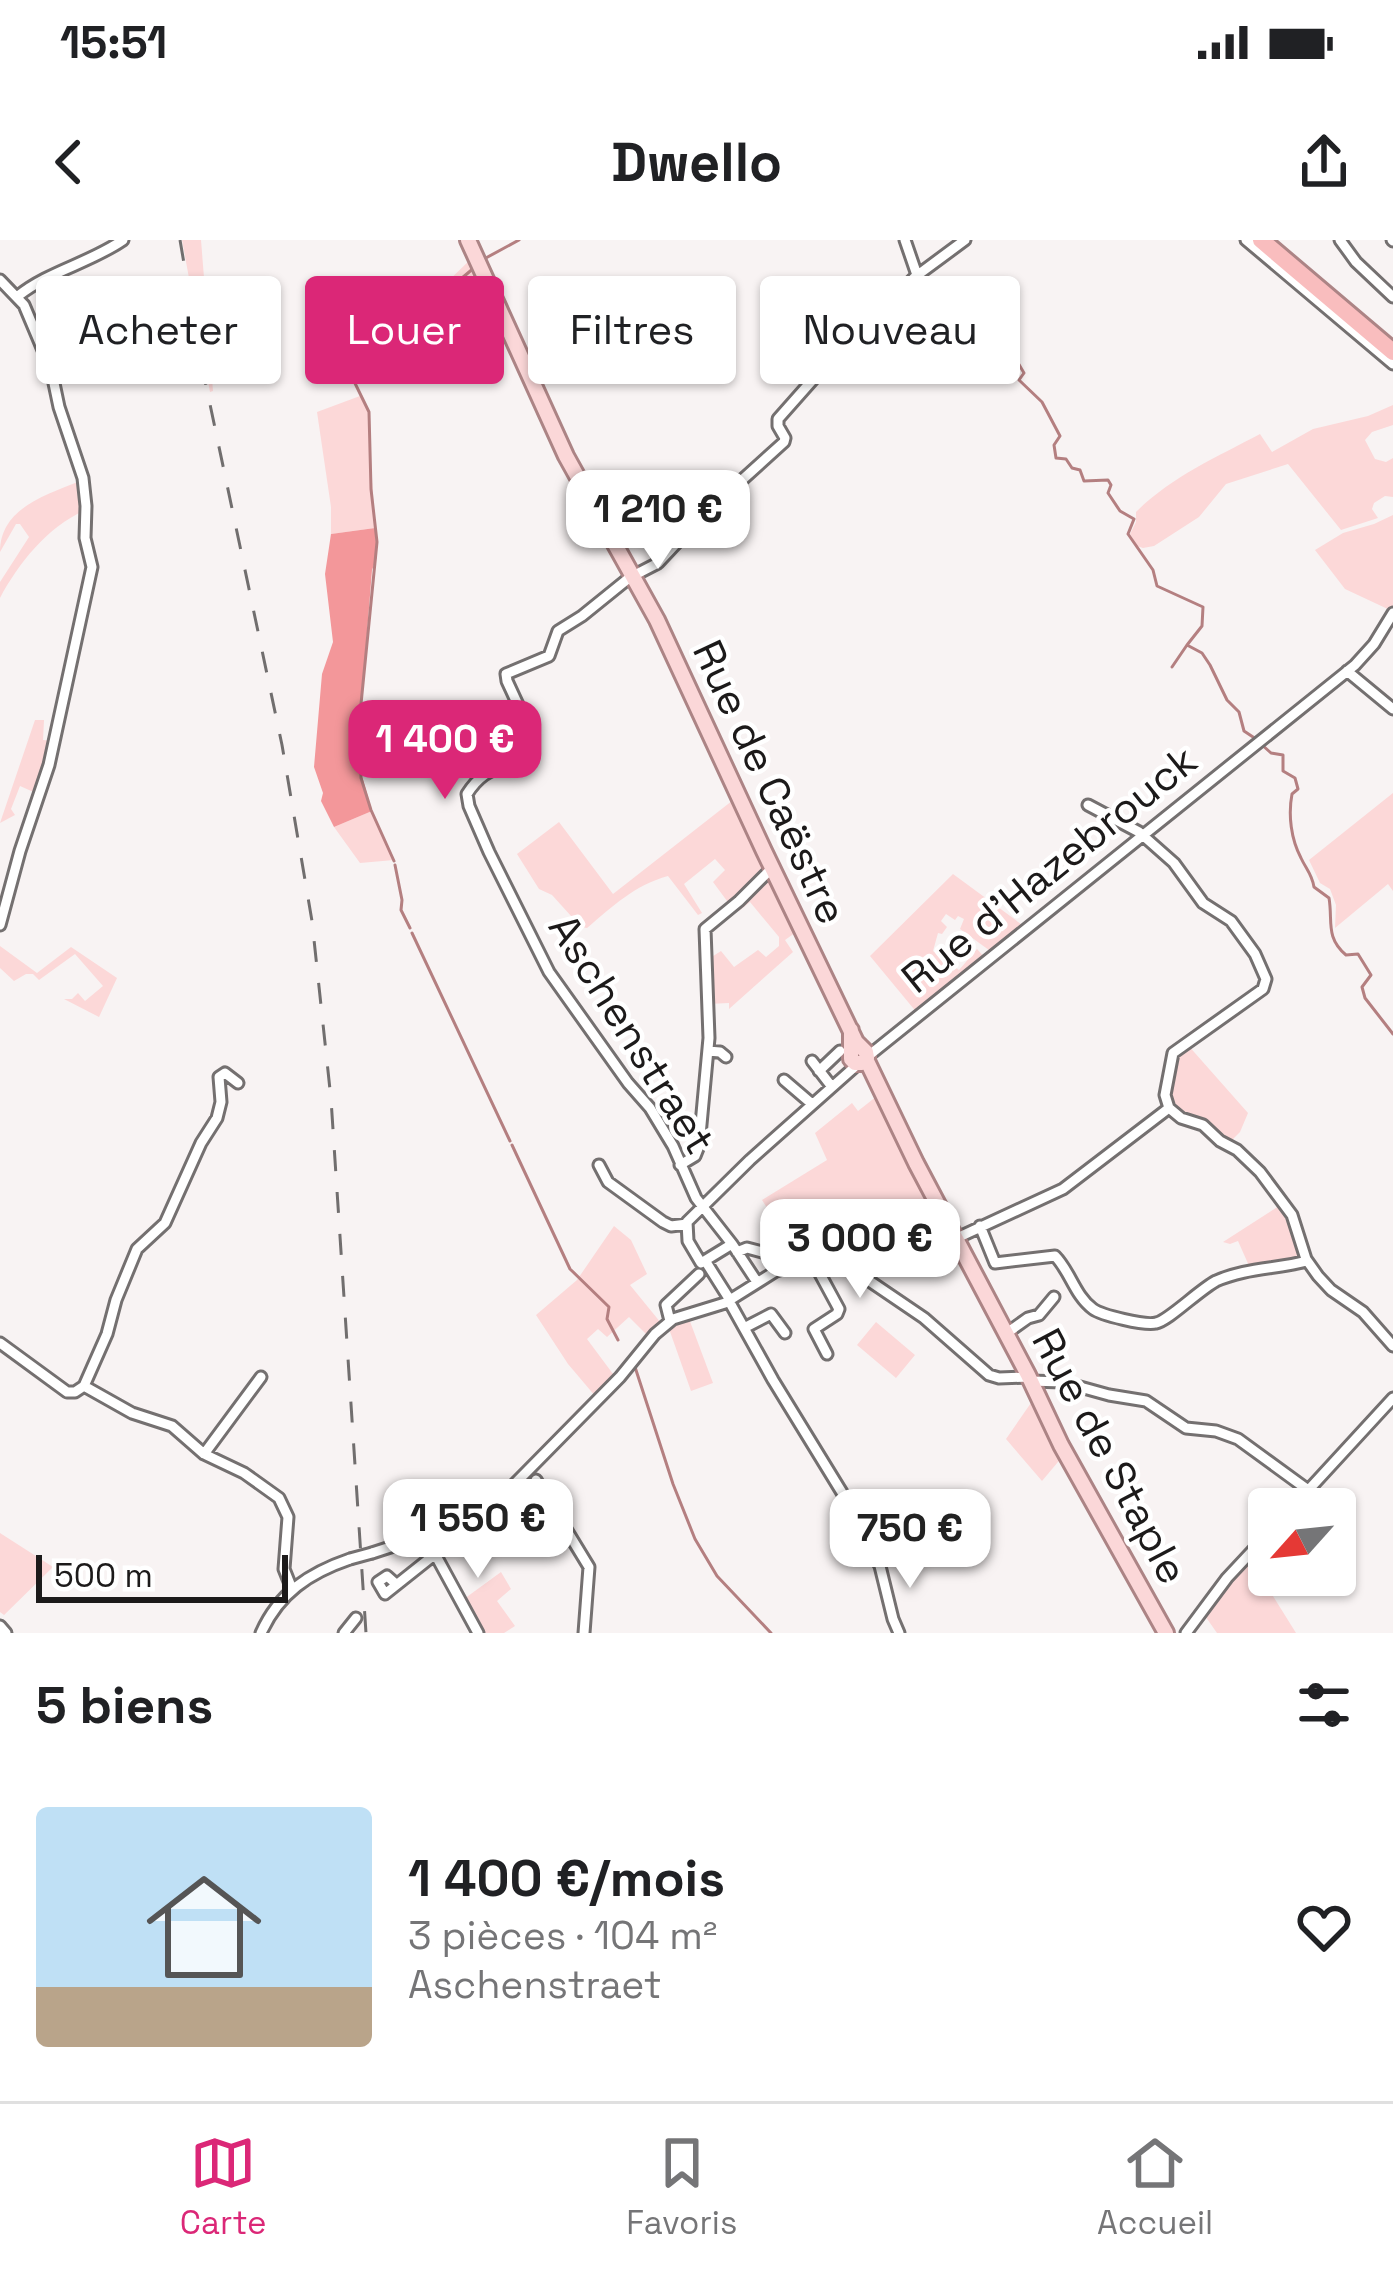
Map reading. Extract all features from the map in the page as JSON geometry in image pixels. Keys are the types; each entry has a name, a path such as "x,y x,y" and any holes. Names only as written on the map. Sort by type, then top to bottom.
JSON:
{"highway":[{"path":"1261,240 1393,352"}],"main road":[{"name":"Rue de Caëstre","path":"468,240 564,452 664,634 861,1057"},
{"name":"Rue de Staple","path":"861,1057 1060,1445 1166,1633"}],"street":[{"path":"18,296 123,240"},
{"path":"905,240 917,275"},
{"path":"797,449 785,440 778,420 917,275 965,240"},
{"path":"1246,240 1393,364"},
{"path":"1341,240 1354,260 1393,297"},
{"path":"0,280 18,296 33,321 50,366 79,464 92,567 49,766 0,925"},
{"path":"632,576 658,563 785,440"},
{"name":"Aschenstraet","path":"632,576 558,631 550,656 506,674 525,720 525,752 486,772 467,798 490,856 550,974 650,1108 703,1208 757,1282"},
{"name":"Rue d'Hazebrouck","path":"861,1057 1347,671 1371,648 1393,613"},
{"path":"1347,671 1393,709"},
{"path":"1088,805 1143,835 1181,869 1203,903 1233,923 1267,981 1263,989 1173,1053 1166,1095 1169,1108 1180,1118 1202,1124 1260,1172 1292,1215 1307,1261 1328,1288 1366,1314 1393,1346"},
{"path":"680,1165 699,1149 708,1051 705,928 772,868"},
{"path":"708,1051 726,1057"},
{"path":"832,1088 815,1066 836,1057 861,1057"},
{"path":"599,1165 608,1182 661,1220 671,1226 687,1224 861,1057"},
{"path":"0,1343 67,1392 84,1385 137,1249 166,1223 203,1140 218,1118 220,1076 224,1073 238,1083"},
{"path":"784,1080 812,1104"},
{"path":"261,1633 276,1606 315,1573 474,1519 500,1501 670,1321 730,1300 757,1282 807,1262 830,1260 871,1237 884,1235 917,1262 980,1226 1060,1190 1169,1108"},
{"path":"687,1224 688,1240 701,1264 746,1247 807,1262 839,1310 814,1329 827,1354"},
{"path":"980,1226 995,1262 1053,1256 1096,1311 1153,1324 1224,1278 1307,1261"},
{"path":"843,1254 868,1280 927,1320 989,1375 1062,1382 1146,1401 1186,1428 1216,1430 1241,1441 1305,1488"},
{"path":"706,1262 848,1500 880,1566 899,1633"},
{"path":"670,1321 667,1305 699,1274"},
{"path":"1006,1333 1040,1314 1073,1284"},
{"path":"744,1328 771,1314 785,1333"},
{"path":"204,1454 261,1377"},
{"path":"84,1385 132,1413 174,1427 204,1454 277,1496 288,1517 284,1569 292,1589"},
{"path":"1310,1488 1393,1398"},
{"path":"529,1472 588,1565 584,1633"},
{"path":"396,1585 471,1526 539,1485"},
{"path":"435,1554 478,1633"},
{"path":"1186,1633 1248,1556"},
{"path":"344,1633 356,1618"},
{"path":"0,1626 6,1633"}],"shaded area":[{"path":"182,240 201,240 204,276 189,276"},
{"path":"474,256 483,276 453,276"},
{"path":"360,396 368,412 375,528 331,534 317,412"},
{"path":"1393,405 1393,425 1372,432 1365,440 1375,459 1386,462 1393,458 1393,497 1374,503 1378,518 1341,530 1288,464 1226,484 1199,517 1154,546 1137,546 1130,534 1136,512 1164,488 1260,434 1272,452 1313,429"},
{"path":"80,481 84,511 35,547 0,598 0,582 29,537 16,524 0,552 8,524 27,505"},
{"path":"1393,515 1392,611 1345,589 1315,550 1343,533"},
{"path":"375,528 377,557 372,570 357,759 372,811 334,827 321,801 314,767 322,674 333,642 325,574 331,534"},
{"path":"35,720 44,720 43,740 53,741 38,794 20,786 11,809 15,815 0,823"},
{"path":"1393,793 1393,891 1388,884 1335,928 1336,905 1330,889 1320,883 1309,860"},
{"path":"737,797 768,868 730,905 713,882 725,870 715,859 684,884 702,913 698,915 668,876 635,891 587,928 581,927 552,895 539,889 517,854 559,822 613,894"},
{"path":"372,811 394,860 360,863 334,827"},
{"path":"771,872 799,930 785,940 793,952 729,1009 729,1003 708,1004 707,960 721,951 734,967 758,950 766,957 779,946 779,937 750,902 739,911 734,909"},
{"path":"953,874 1025,927 993,953 960,929 964,919 946,914 941,921 947,927 938,933 933,951 959,970 977,949 986,959 918,1014 870,956"},
{"path":"0,946 37,973 71,947 117,978 99,1017 64,999 78,993 85,1001 103,986 75,954 39,980 26,974 14,981 0,968"},
{"path":"1187,1044 1248,1113 1228,1144 1184,1117 1167,1099 1172,1061"},
{"path":"877,1096 933,1202 886,1233 868,1212 844,1226 854,1244 833,1257 822,1241 828,1235 817,1218 788,1233 769,1232 766,1221 773,1217 762,1200 827,1160 815,1133 852,1103 858,1111"},
{"path":"1282,1204 1303,1258 1250,1268 1238,1241 1223,1242"},
{"path":"614,1226 631,1240 647,1274 630,1285 661,1323 648,1336 629,1317 607,1337 598,1329 587,1339 616,1378 596,1397 536,1315 577,1280"},
{"path":"688,1316 713,1383 691,1391 668,1326"},
{"path":"876,1322 915,1355 896,1378 857,1345"},
{"path":"1033,1400 1063,1456 1042,1481 1006,1439"},
{"path":"0,1533 53,1567 0,1619 4,1615 0,1612"},
{"path":"1246,1562 1248,1596 1273,1596 1296,1633 1217,1633 1203,1613"},
{"path":"501,1572 511,1589 497,1601 515,1626 504,1633 481,1633 464,1599"}],"waterway":[{"path":"484,259 519,240"},
{"path":"394,861 361,778 360,714 377,542 369,412 350,373 475,267"},
{"path":"923,274 960,313 1004,339 1024,373 1019,380 1042,402 1060,436 1054,445 1056,458 1080,470 1084,481 1108,480 1108,493 1120,511 1134,519 1128,534 1153,570 1157,586 1203,607 1202,626 1187,645 1202,653 1227,700 1239,712 1244,731 1256,739"},
{"path":"1172,667 1187,645"},
{"path":"1261,744 1283,755 1283,771 1295,778 1298,789 1292,794 1290,818 1298,851 1314,887 1329,898 1335,942 1346,955 1358,954 1371,975 1362,987 1365,998 1393,1034"},
{"path":"395,865 401,910 410,928"},
{"path":"412,933 510,1141"},
{"path":"512,1145 570,1269 609,1307 607,1319 618,1340"},
{"path":"635,1367 695,1539 717,1576 771,1633"}],"railway":[{"path":"180,240 282,745 312,921 331,1099 366,1633"}]}
